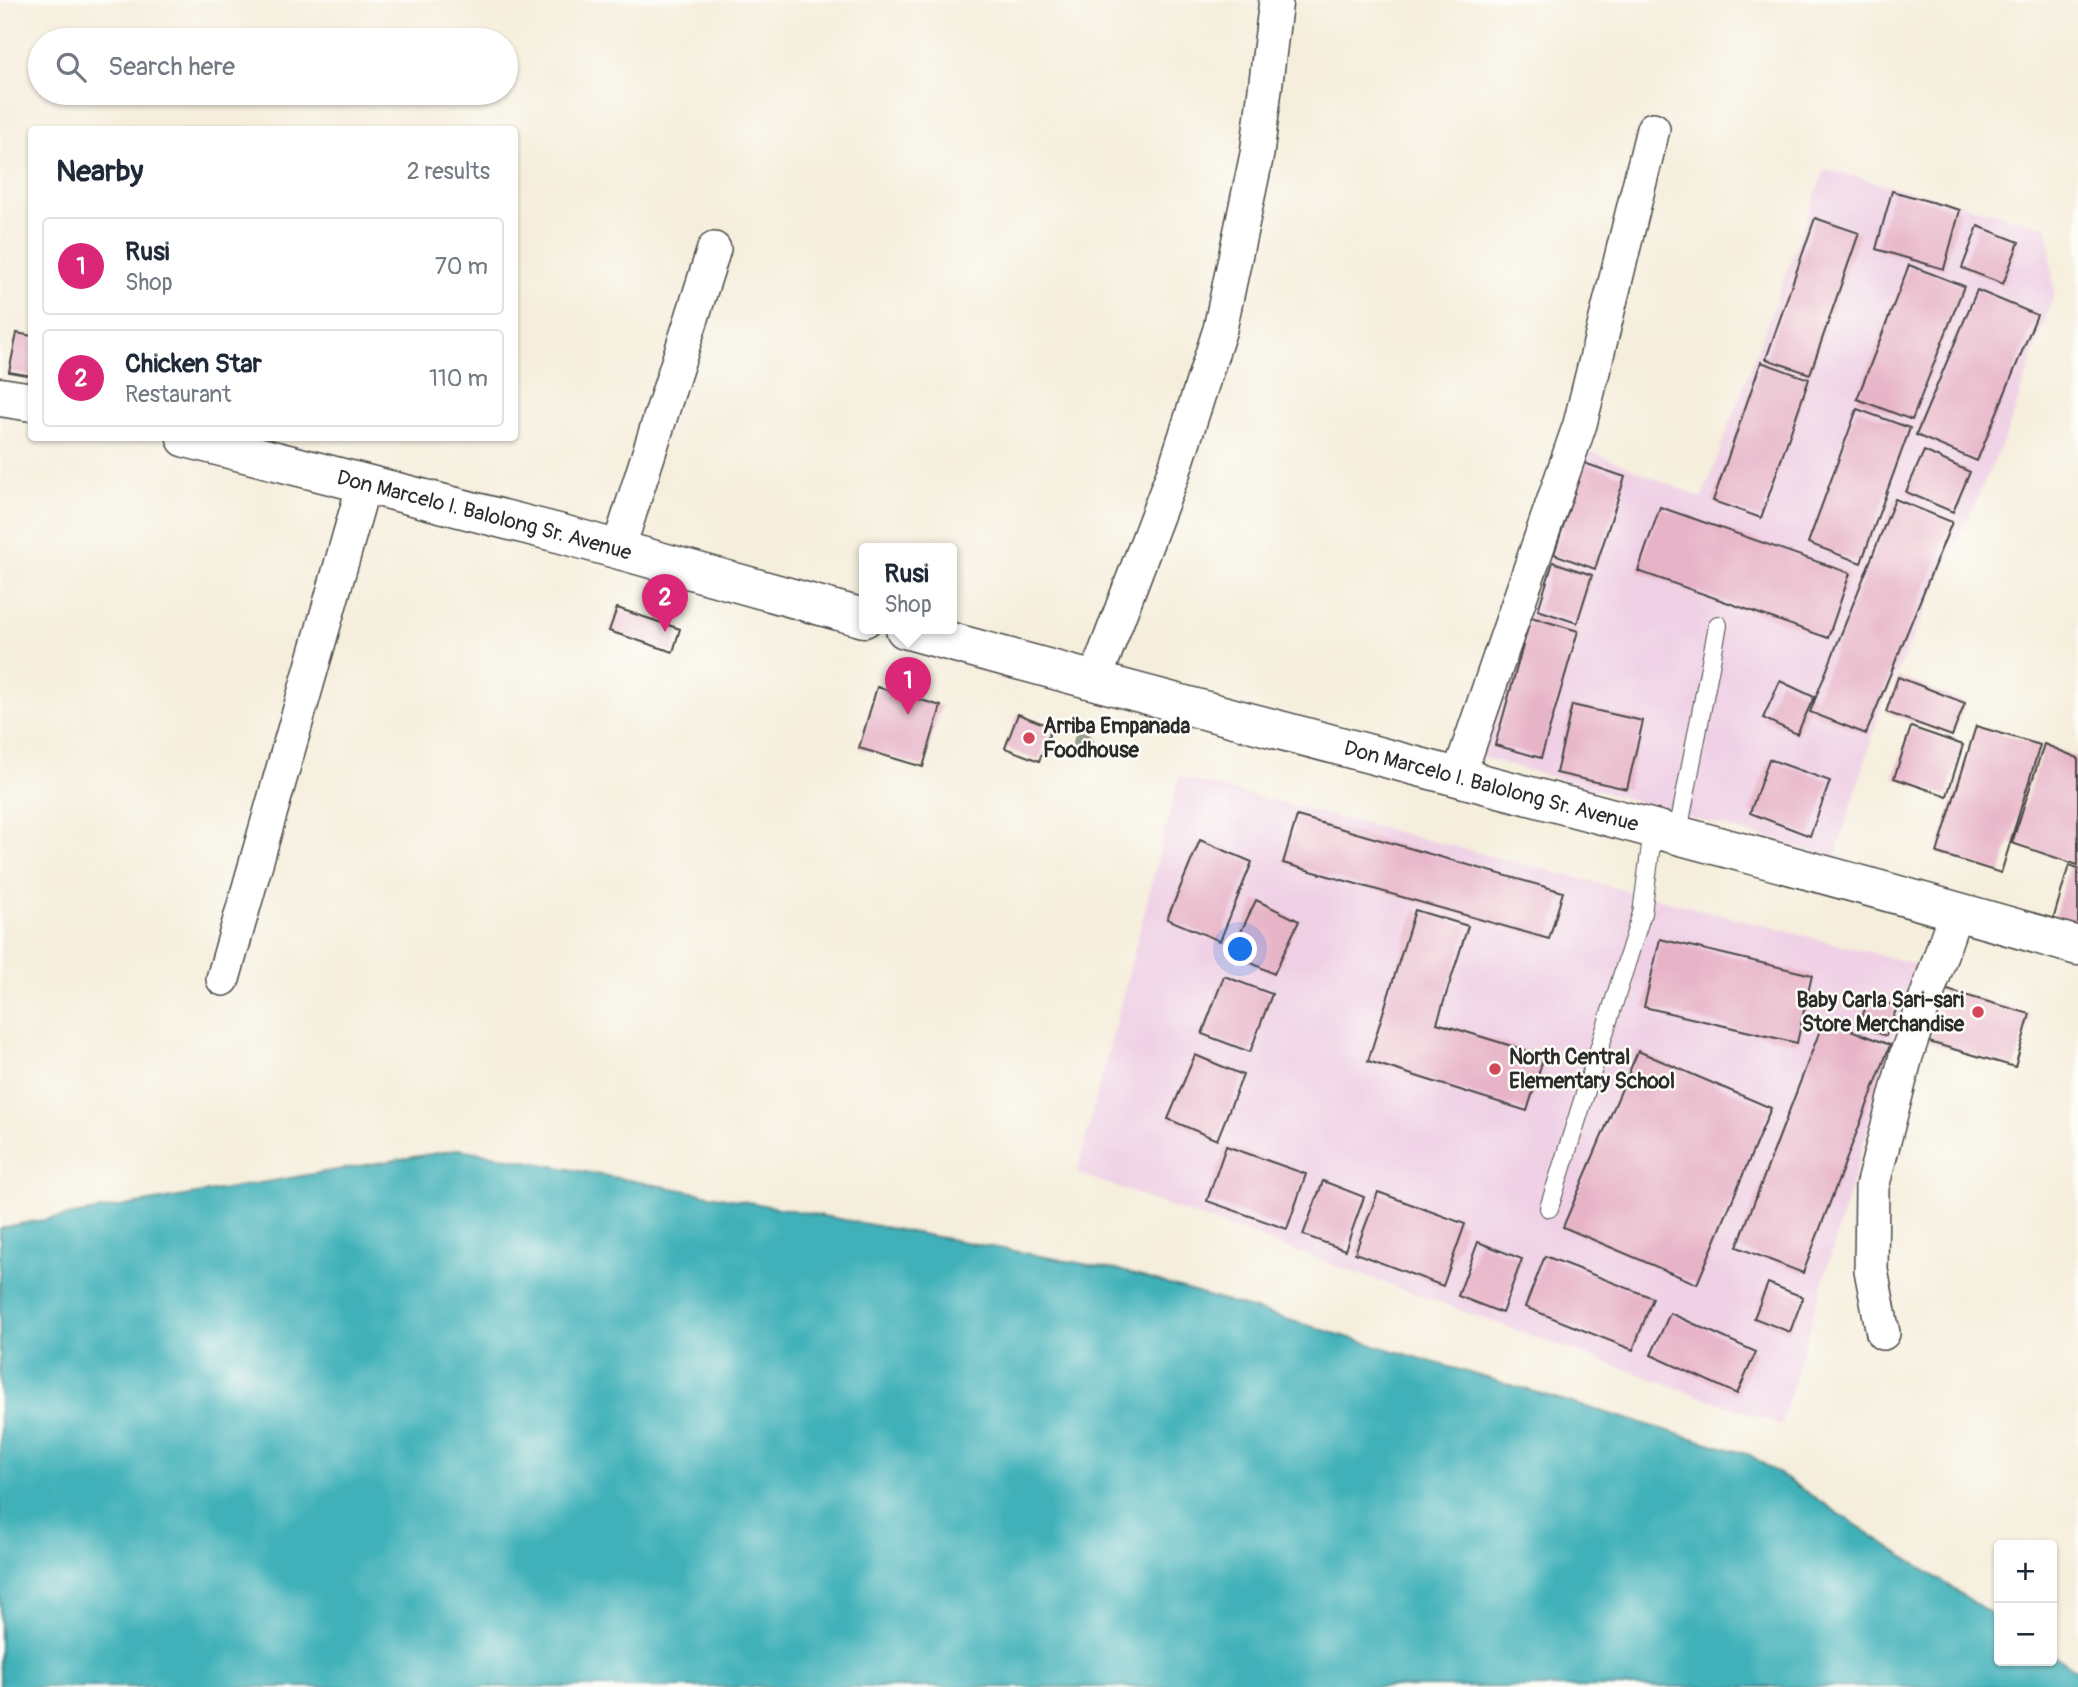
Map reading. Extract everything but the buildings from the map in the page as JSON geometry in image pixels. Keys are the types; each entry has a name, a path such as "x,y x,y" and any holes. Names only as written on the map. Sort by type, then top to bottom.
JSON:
{"main road":[{"path":"0,397 28,401"},
{"name":"Don Marcelo I. Balolong Sr. Avenue","path":"198,441 618,550 859,617"},
{"name":"Don Marcelo I. Balolong Sr. Avenue","path":"923,634 2078,946"}],"street":[{"path":"1094,682 1174,471 1220,329 1257,154 1276,0"},
{"path":"1458,778 1580,424 1653,129"},
{"path":"618,550 714,249"},
{"path":"223,979 364,484"},
{"path":"1883,1332 1871,1270 1872,1187 1906,1056 1956,911"}],"lane":[{"path":"1549,1208 1642,913 1718,625"}],"shaded area":[{"path":"1825,169 2048,227 2054,294 2007,433 1883,703 1835,858 1481,757 1585,449 1702,498"},
{"name":"North Central Elementary School","path":"1179,777 1916,964 1781,1425 1077,1173"}],"water":[{"path":"460,1149 1122,1271 1750,1455 1994,1616 1994,1666 2057,1666 2057,1657 2078,1671 2078,1687 0,1687 0,1229"}],"place":[{"name":"Chicken Star","path":"665,632"},
{"name":"Rusi","path":"908,715"},
{"name":"Arriba Empanada Foodhouse","path":"1029,738"},
{"name":"Baby Carla Sari-sari Store Merchandise","path":"1978,1012"},
{"name":"North Central Elementary School","path":"1495,1069"}]}
